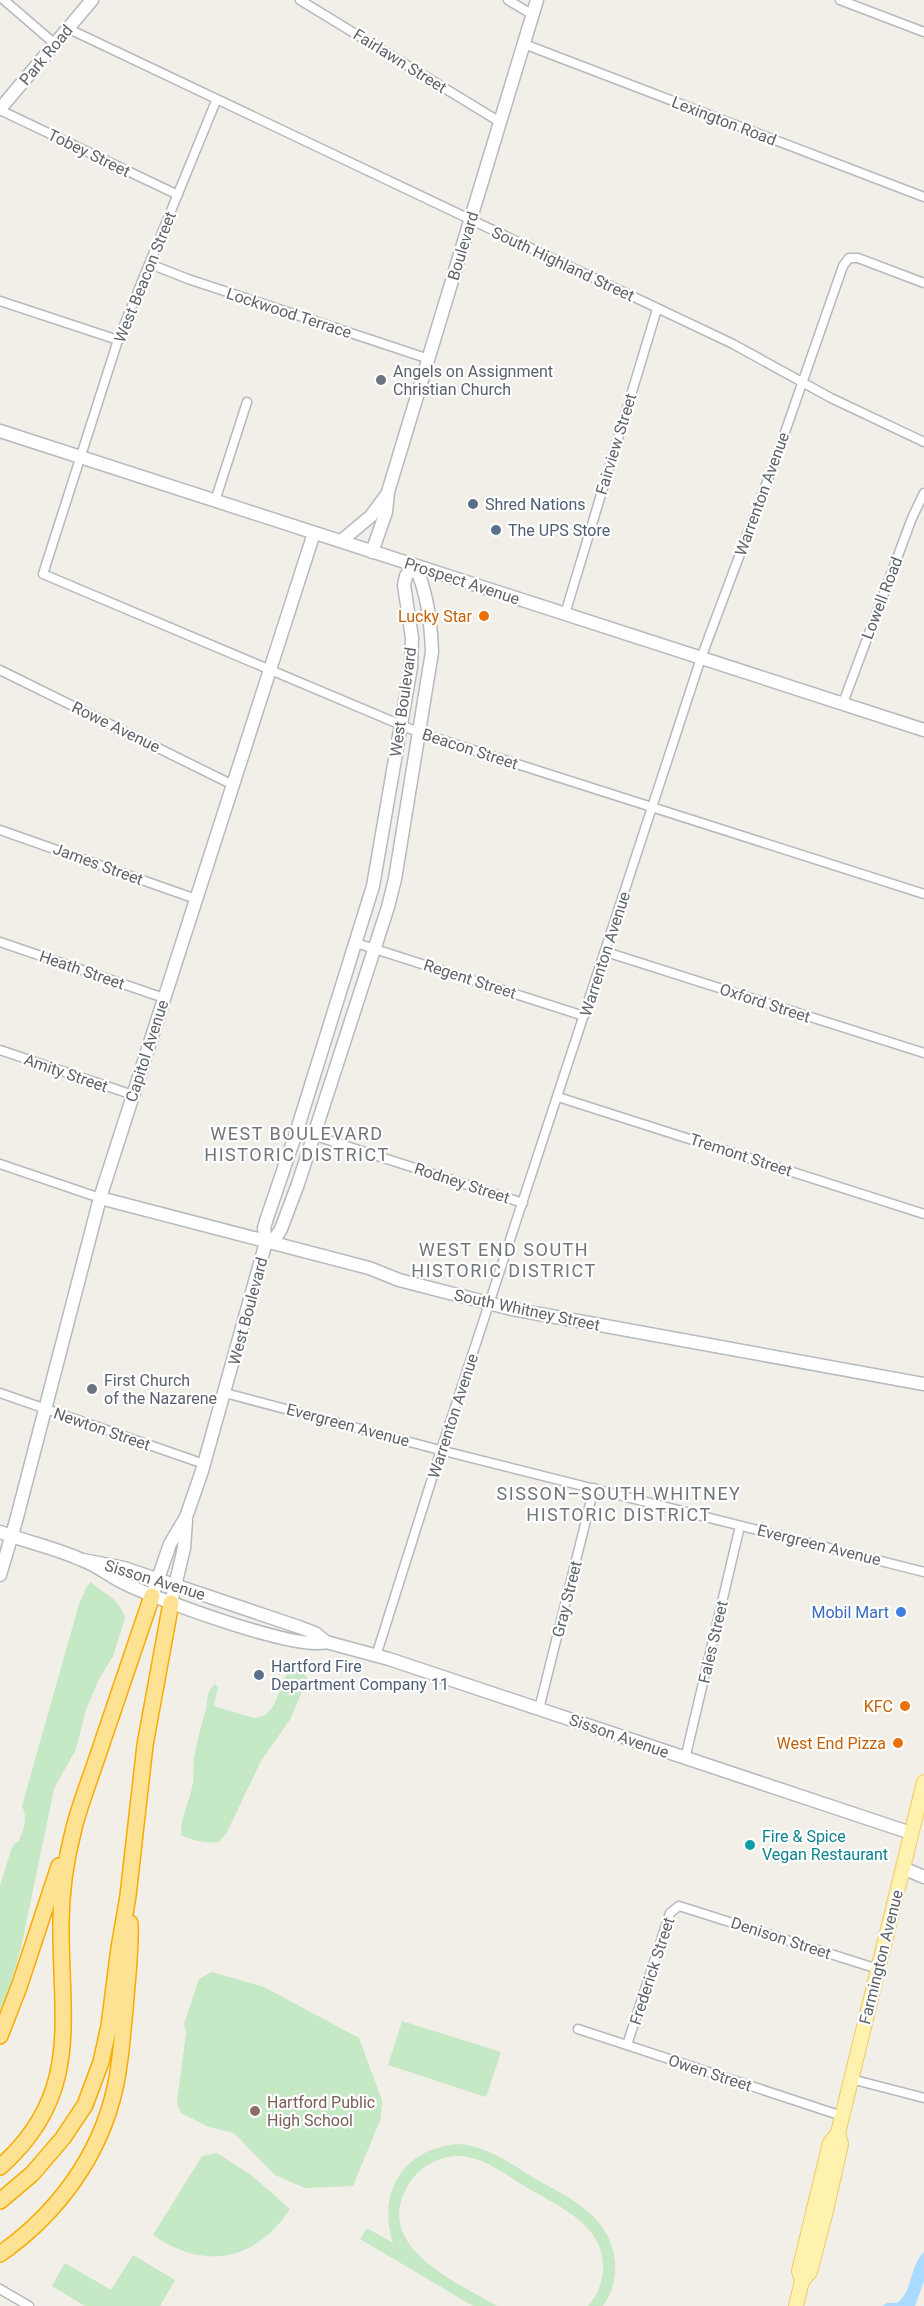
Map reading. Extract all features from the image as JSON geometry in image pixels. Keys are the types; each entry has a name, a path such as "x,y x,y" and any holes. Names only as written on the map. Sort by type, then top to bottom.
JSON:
{"highway":[{"path":"0,2167 33,2129 51,2099 62,2054 64,2026 61,1910 64,1876 74,1828 152,1596"},
{"path":"0,2254 51,2210 85,2165 108,2115 118,2073 114,2042 118,1948 128,1896 145,1745 171,1603"},
{"path":"0,2036 19,1987 66,1843 74,1828"},
{"path":"0,2201 42,2163 71,2128 114,2042"}],"main road":[{"name":"Park Road","path":"0,110 92,0"},
{"name":"Boulevard","path":"372,552 386,512 388,492 472,221 537,0"},
{"name":"Prospect Avenue","path":"0,431 924,730"},
{"name":"Boulevard","path":"341,542 364,523 388,492"},
{"name":"Capitol Avenue","path":"0,1575 6,1534 45,1410 100,1198 314,533"},
{"name":"West Boulevard","path":"152,1596 170,1544 186,1517 204,1464 267,1242 264,1228 373,886 413,650 404,579 415,566 422,580 432,641 431,664 402,843 388,908 314,1136 281,1229 276,1237 267,1242"},
{"path":"382,839 402,843"},
{"name":"South Whitney Street","path":"100,1198 369,1268 399,1280 490,1304 924,1384"},
{"name":"West Boulevard","path":"171,1603 184,1548 186,1517"},
{"name":"Sisson Avenue","path":"6,1534 82,1560 152,1596 171,1603 273,1635 312,1644 326,1642"},
{"name":"Sisson Avenue","path":"82,1560 111,1564 158,1579 315,1633 326,1642 539,1709 911,1833"},
{"path":"273,1635 278,1620"},
{"name":"Farmington Avenue","path":"796,2306 802,2281 799,2271 816,2195 830,2143 838,2133 924,1782"},
{"path":"903,1868 924,1877"}],"street":[{"path":"4,0 55,44"},
{"name":"Fairlawn Street","path":"300,0 500,122"},
{"path":"508,0 533,15"},
{"path":"840,0 924,32"},
{"name":"South Highland Street","path":"69,29 216,101 733,345 802,383 924,442"},
{"name":"Lexington Road","path":"524,44 924,197"},
{"name":"West Beacon Street","path":"80,456 118,340 216,101"},
{"name":"Tobey Street","path":"0,110 178,195"},
{"name":"Warrenton Avenue","path":"376,1656 441,1450 524,1203 701,658 776,459 843,266 849,258 858,258 924,283"},
{"name":"Lockwood Terrace","path":"150,264 188,279 429,359"},
{"path":"0,301 118,340"},
{"name":"Fairview Street","path":"565,614 657,309"},
{"path":"215,501 247,402"},
{"name":"Beacon Street","path":"80,456 43,574 420,733 924,894"},
{"name":"Lowell Road","path":"843,703 912,518 924,493"},
{"name":"Rowe Avenue","path":"0,670 233,785"},
{"name":"James Street","path":"0,830 196,899"},
{"name":"Heath Street","path":"0,942 164,998"},
{"name":"Regent Street","path":"356,943 585,1016"},
{"name":"Oxford Street","path":"606,952 924,1053"},
{"name":"Amity Street","path":"0,1050 133,1095"},
{"name":"Tremont Street","path":"558,1097 924,1214"},
{"name":"Rodney Street","path":"297,1130 524,1203"},
{"name":"South Whitney Street","path":"0,1164 100,1198"},
{"name":"Evergreen Avenue","path":"225,1393 924,1572"},
{"name":"Newton Street","path":"0,1394 204,1464"},
{"name":"Gray Street","path":"539,1709 594,1488"},
{"name":"Fales Street","path":"685,1759 740,1526"},
{"name":"Frederick Street","path":"627,2046 670,1913 679,1906 685,1906"},
{"name":"Denison Street","path":"685,1906 878,1969"},
{"name":"Owen Street","path":"578,2029 842,2116"},
{"path":"851,2079 924,2098"},
{"path":"0,2289 28,2306"}],"green space":[{"path":"91,1582 115,1601 123,1611 125,1618 113,1656 99,1679 86,1710 76,1749 54,1789 21,1948 7,1996 0,2010 0,1886 11,1850 19,1841 24,1827 25,1815 22,1806 79,1604"},
{"path":"292,1668 304,1672 307,1678 291,1718 261,1761 226,1834 219,1842 205,1842 181,1835 182,1822 193,1782 195,1752 210,1689 215,1684 218,1688 214,1704 216,1707 254,1718 263,1716 274,1705 283,1681"},
{"path":"212,1972 264,1987 359,2038 382,2100 381,2118 353,2186 305,2188 275,2175 234,2133 209,2127 181,2113 177,2103 186,2033 184,2024 199,1979"},
{"path":"402,2021 501,2052 486,2097 388,2065"},
{"path":"460,2144 480,2148 507,2161 574,2201 597,2221 612,2247 615,2263 613,2285 603,2306 588,2306 600,2286 603,2264 600,2249 586,2226 503,2172 469,2157 445,2157 420,2171 410,2182 400,2205 400,2225 408,2243 422,2259 440,2273 497,2306 473,2306 360,2239 367,2228 393,2243 389,2224 389,2206 392,2190 400,2175 410,2163 424,2153"},
{"path":"217,2153 251,2175 290,2209 276,2227 245,2250 228,2255 210,2256 191,2253 172,2246 153,2235 202,2156"},
{"path":"133,2255 175,2280 160,2306 85,2306 52,2286 65,2263 111,2290"}],"water":[{"path":"924,2252 924,2281 915,2306 882,2306 887,2303 897,2303 902,2298 916,2264"}],"place":[{"name":"Angels on Assignment Christian Church","path":"381,380"},
{"name":"Shred Nations","path":"473,504"},
{"name":"The UPS Store","path":"496,530"},
{"name":"Lucky Star","path":"484,616"},
{"name":"First Church of the Nazarene","path":"92,1389"},
{"name":"Mobil Mart","path":"901,1612"},
{"name":"Hartford Fire Department Company 11","path":"259,1675"},
{"name":"KFC","path":"905,1706"},
{"name":"West End Pizza","path":"898,1743"},
{"name":"Fire & Spice Vegan Restaurant","path":"750,1845"},
{"name":"Hartford Public High School","path":"255,2111"}],"district":[{"name":"WEST BOULEVARD HISTORIC DISTRICT","path":"297,1143"},
{"name":"WEST END SOUTH HISTORIC DISTRICT","path":"504,1259"},
{"name":"SISSON–SOUTH WHITNEY HISTORIC DISTRICT","path":"619,1503"}]}
